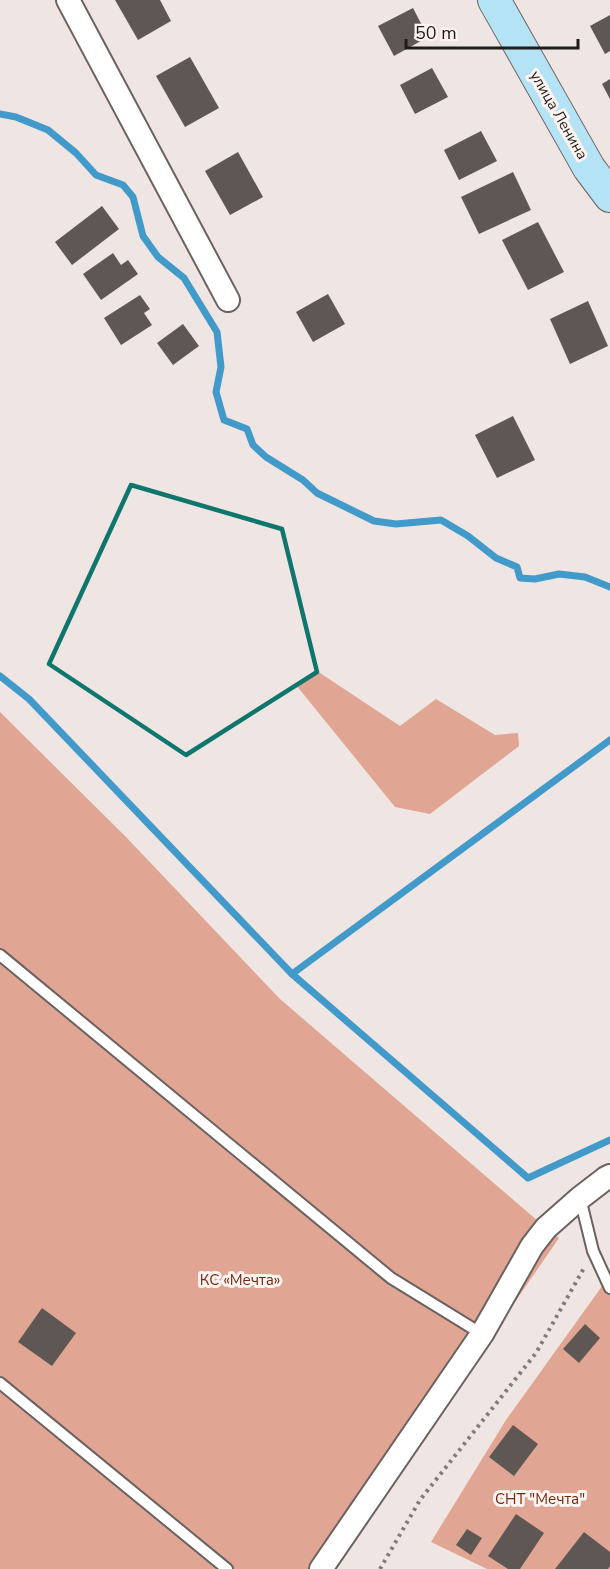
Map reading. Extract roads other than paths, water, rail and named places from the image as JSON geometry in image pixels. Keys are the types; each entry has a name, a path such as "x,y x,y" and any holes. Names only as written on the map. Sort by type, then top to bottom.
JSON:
{"main road":[{"name":"улица Ленина","path":"494,0 589,168 610,196"}],"street":[{"path":"68,0 228,300"},
{"path":"321,1569 482,1334 532,1246 546,1228 580,1198 610,1176"}],"lane":[{"path":"0,956 391,1278 482,1334"},
{"path":"580,1198 593,1251 610,1288"},
{"path":"0,1383 227,1569"}],"waterway":[{"path":"0,114 16,117 48,130 76,153 96,175 123,185 133,197 143,236 158,257 184,278 217,332 221,367 216,392 224,420 247,429 253,445 266,457 303,480 317,493 374,521 396,524 441,520 468,536 496,558 517,567 520,578 535,579 559,574 585,577 610,587"},
{"path":"0,676 29,699 292,974"},
{"path":"610,740 292,974 528,1178 610,1140"}],"park label":[{"name":"КС «Мечта»","path":"240,1280"},
{"name":"СНТ \"Мечта\"","path":"540,1499"}]}
